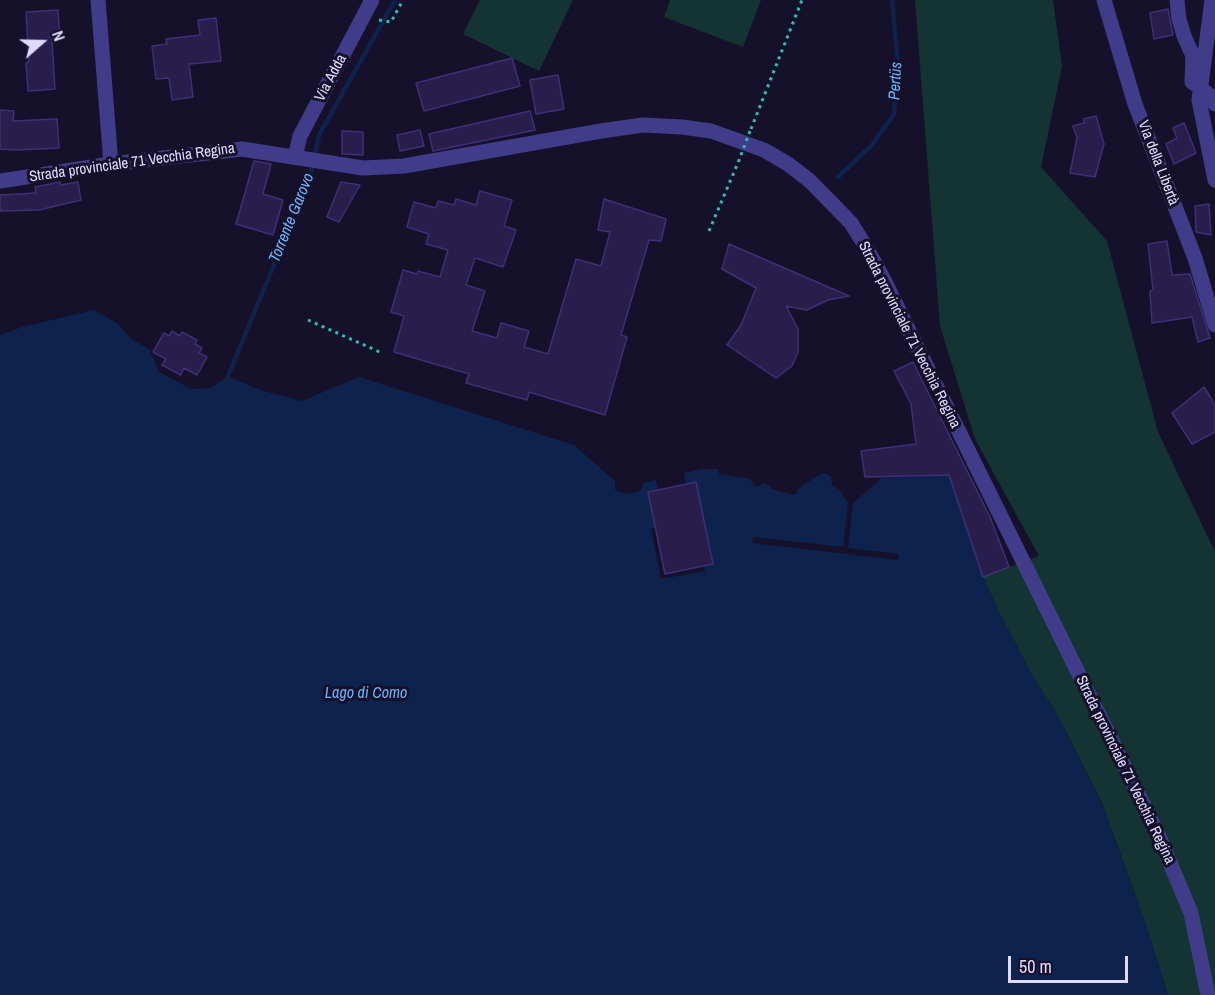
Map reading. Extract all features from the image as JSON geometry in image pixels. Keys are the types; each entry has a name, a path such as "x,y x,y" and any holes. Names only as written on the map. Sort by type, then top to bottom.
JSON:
{"street":[{"path":"98,0 111,164"},
{"name":"Via Adda","path":"299,158 300,136 372,0"},
{"name":"Via della Libertà","path":"1104,0 1135,104 1195,258 1215,325"},
{"path":"1177,0 1179,19 1193,56 1192,82 1202,88 1215,104"},
{"path":"1212,0 1199,100 1215,180"},
{"name":"Strada provinciale 71 Vecchia Regina","path":"0,181 233,149 264,151 363,168 404,166 643,125 711,131 764,150 788,164 829,199 851,223 882,276 1158,834 1191,913 1208,995"}],"path":[{"path":"364,15 391,22 403,0"},
{"path":"709,231 802,0"},
{"path":"308,320 382,353"}],"green space":[{"path":"480,0 573,0 539,71 463,34"},
{"path":"670,0 761,0 743,47 664,17"},
{"path":"915,0 1053,0 1062,66 1041,167 1107,241 1158,432 1215,552 1215,995 1168,995 1146,925 1102,803 1058,716 1032,675 983,577 1039,556 975,439 940,326"}],"water":[{"name":"Lago di Como","path":"94,310 117,323 131,339 149,349 159,372 191,389 211,388 228,376 260,390 302,401 359,377 574,445 615,481 615,490 627,494 640,491 644,483 656,480 658,490 648,492 656,527 651,529 661,579 705,571 704,566 713,564 696,482 686,484 684,473 718,469 719,474 750,479 754,486 760,486 762,483 771,486 771,489 795,495 799,488 825,473 831,476 832,486 839,489 848,503 853,503 882,478 931,476 927,450 945,448 951,481 983,577 1032,675 1058,716 1102,804 1146,925 1168,995 0,995 0,335 22,327"}],"pier":[{"path":"848,503 853,503 848,548 899,554 898,560 752,543 753,537 843,547"}],"building":[{"path":"1168,9 1173,35 1154,39 1150,13"},
{"path":"58,10 60,39 52,39 55,89 28,91 26,12"},
{"path":"216,18 221,61 189,64 193,97 172,100 169,78 156,79 152,46 167,44 166,39 200,35 198,20"},
{"path":"512,58 520,86 424,111 416,83"},
{"path":"558,75 564,109 536,114 530,80"},
{"path":"0,110 14,111 13,121 57,119 59,148 0,149"},
{"path":"530,111 535,130 433,151 429,134"},
{"path":"1096,116 1104,144 1095,177 1070,173 1077,138 1073,126 1084,123 1084,119"},
{"path":"1184,123 1196,153 1174,164 1166,144 1177,138 1173,128"},
{"path":"420,130 424,146 400,151 397,135"},
{"path":"342,131 363,132 363,155 342,154"},
{"path":"254,161 271,164 263,194 283,200 273,235 236,224"},
{"path":"60,182 61,185 78,182 81,200 39,210 0,211 0,195 36,193 35,187"},
{"path":"341,182 360,185 339,222 327,217"},
{"path":"480,191 512,200 504,226 516,230 503,267 475,258 466,285 485,291 472,331 497,338 501,323 529,331 524,347 548,354 576,259 601,266 610,232 598,230 604,199 666,219 661,241 649,240 621,335 627,337 605,415 529,392 527,400 466,383 469,374 394,352 404,316 391,312 403,270 417,274 418,271 440,277 448,250 426,244 429,234 407,227 414,202 436,208 438,201 454,205 456,199 476,205"},
{"path":"1209,204 1211,235 1196,232 1195,206"},
{"path":"1167,241 1172,275 1190,274 1210,338 1198,342 1192,317 1152,323 1150,291 1153,290 1148,244"},
{"path":"729,244 849,296 828,300 807,310 786,306 798,329 798,352 792,366 776,378 727,345 741,325 756,288 722,269"},
{"path":"172,331 180,336 182,332 197,340 195,344 202,348 199,353 207,357 197,375 184,368 181,375 162,365 166,359 153,352 164,333 169,336"},
{"path":"913,362 990,517 1009,567 983,577 949,475 865,477 861,451 916,444 911,404 894,371"},
{"path":"1204,387 1215,405 1215,432 1192,444 1172,413"},
{"path":"696,482 713,564 665,574 648,492"}],"waterway":[{"name":"Torrente Garovo","path":"228,376 310,178 319,135 395,0"},
{"name":"Pertüs","path":"838,177 872,145 894,114 898,65 892,0"}]}
